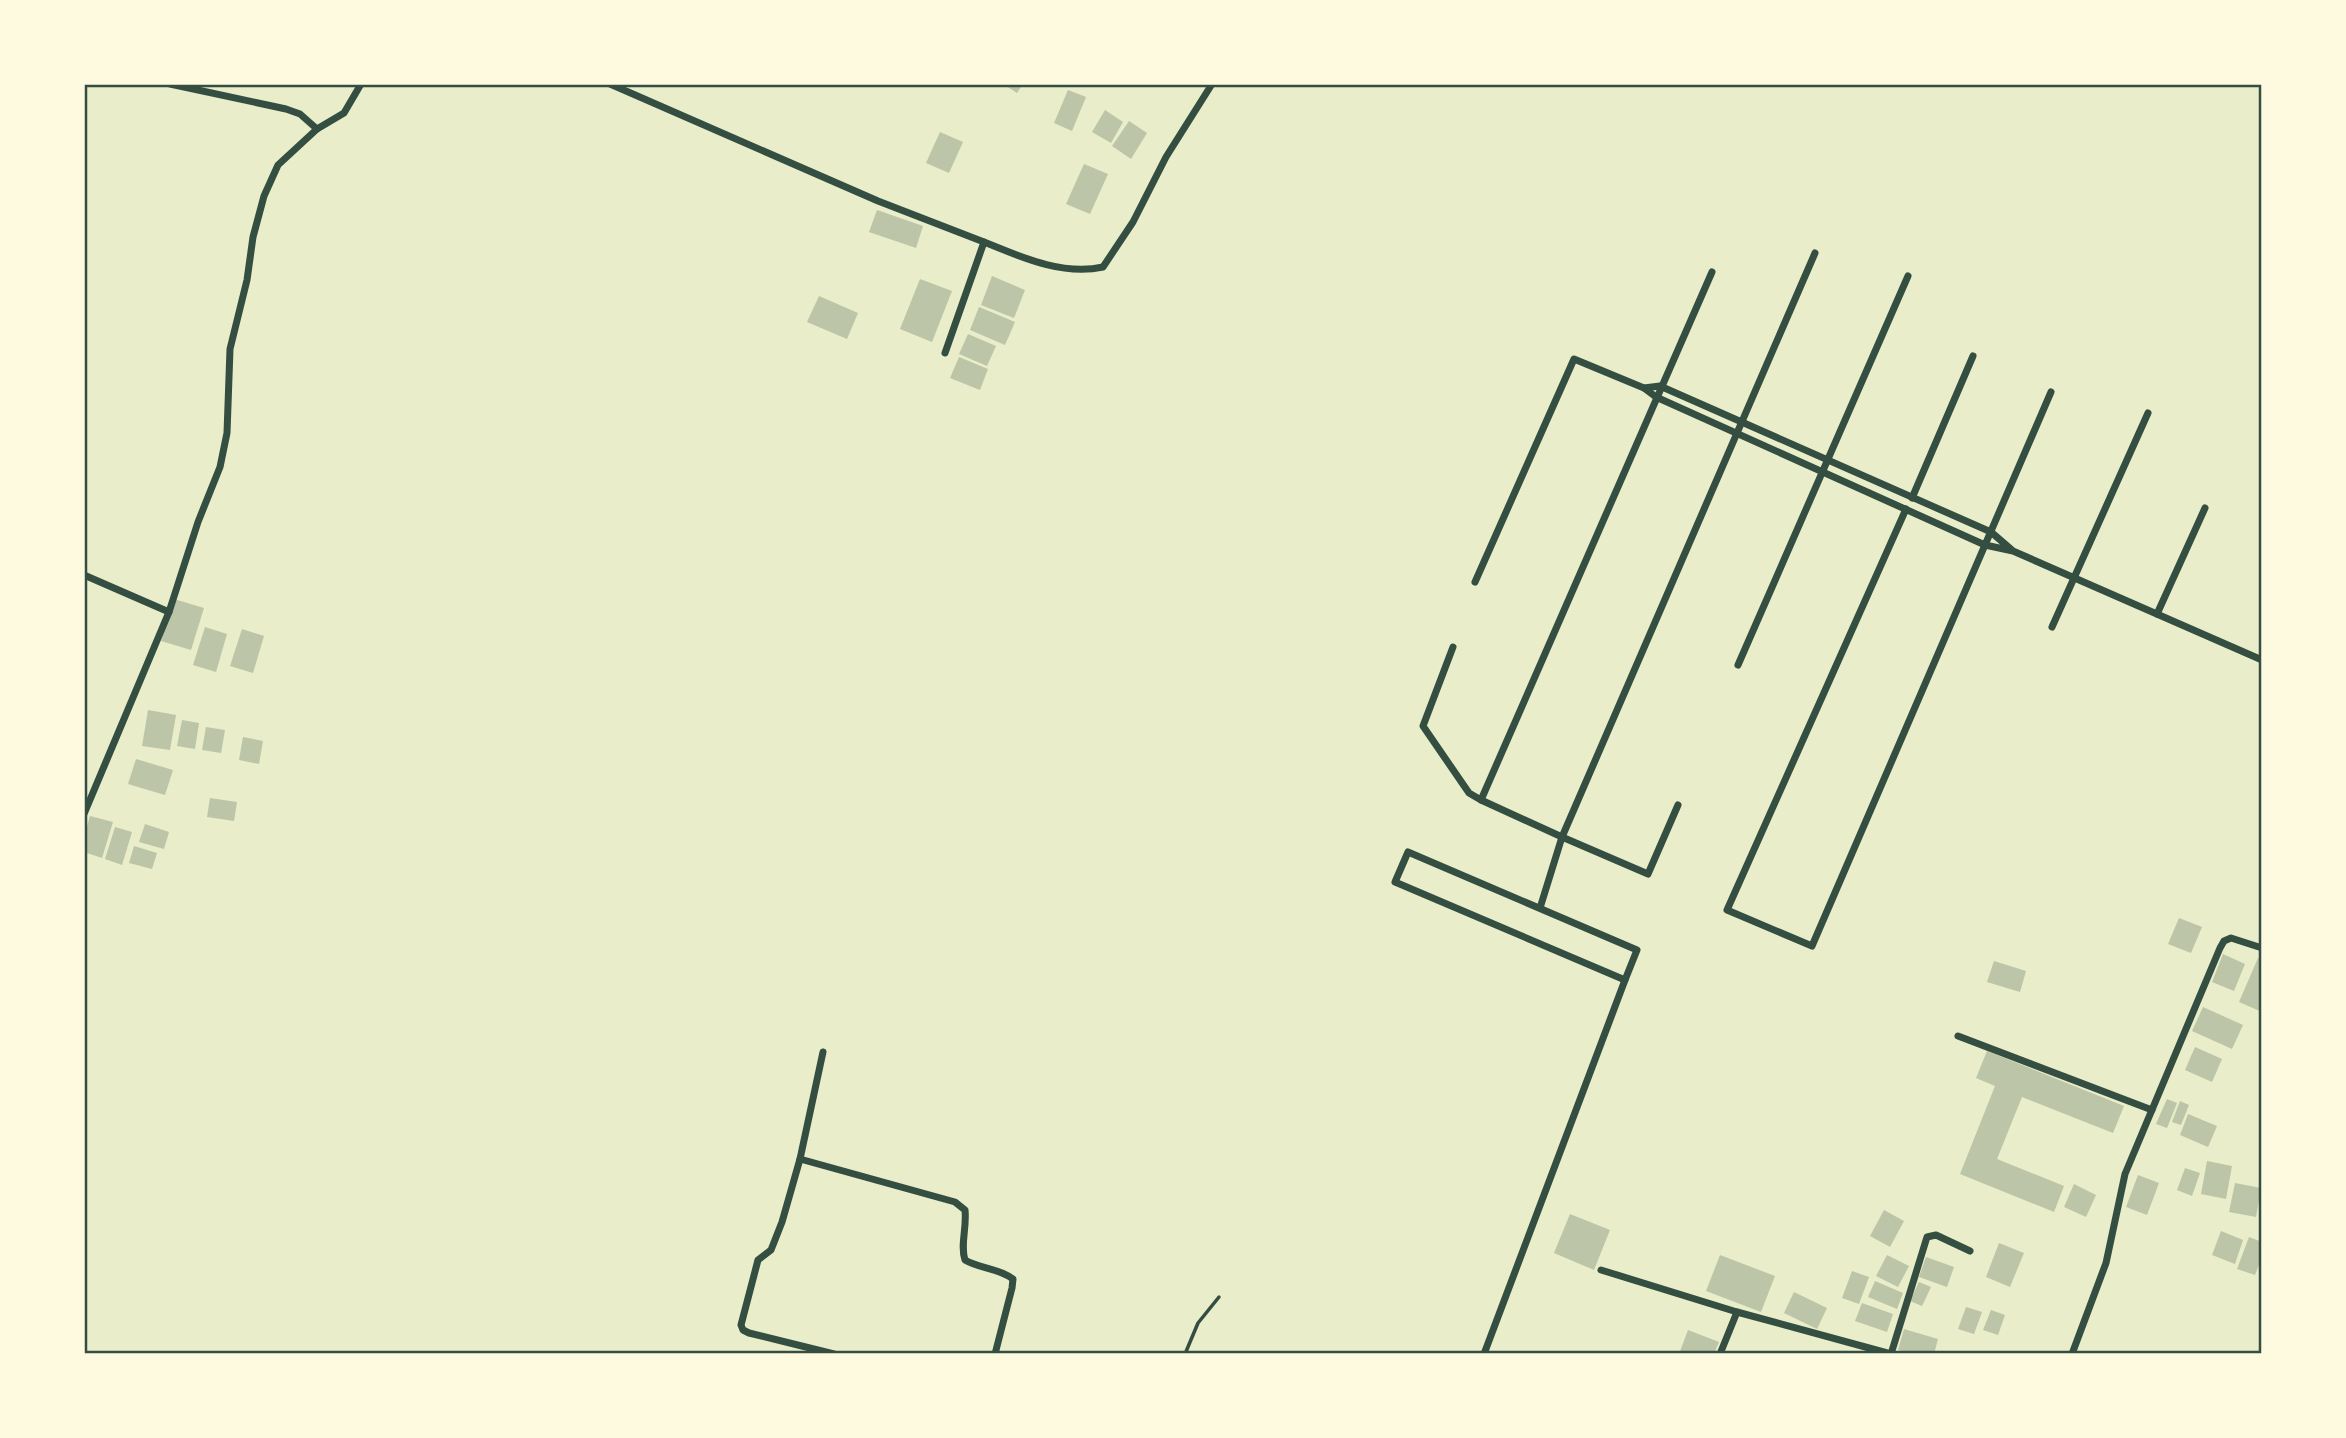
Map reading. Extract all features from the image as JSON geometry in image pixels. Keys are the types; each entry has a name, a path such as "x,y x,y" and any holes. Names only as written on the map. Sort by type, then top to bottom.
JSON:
{"street":[{"path":"170,84 286,109 300,114 317,129"},
{"path":"84,814 169,612 224,451 230,349 264,196 278,164 317,129 344,113 361,84"},
{"path":"610,84 878,201 1032,261 1078,270 1103,267 1133,222 1166,157 1212,84"},
{"path":"946,353 984,242"},
{"path":"1540,908 1562,836 1815,253"},
{"path":"1481,800 1712,272"},
{"path":"1738,665 1908,276"},
{"path":"1912,498 1973,356"},
{"path":"1475,582 1574,359 1644,388 1656,397 1985,545 2013,551 2262,660"},
{"path":"1644,388 1660,387 1991,532 2013,551"},
{"path":"1906,509 1727,910 1812,946 2051,392"},
{"path":"2052,627 2148,413"},
{"path":"2157,614 2205,508"},
{"path":"84,575 169,612"},
{"path":"1453,647 1423,726 1469,793 1648,874 1678,805"},
{"path":"1484,1354 1637,950 1408,852 1395,882 1625,980"},
{"path":"2072,1354 2106,1263 2125,1174 2224,941 2237,938 2262,948"},
{"path":"1958,1036 2152,1110"},
{"path":"823,1052 800,1159 771,1250 758,1260 741,1325 743,1330 749,1333 834,1354"},
{"path":"800,1159 955,1202 965,1210 966,1229 962,1251 965,1260 1006,1273 1013,1279 995,1354"},
{"path":"1601,1270 1737,1312 1891,1354 1927,1237 1936,1235 1970,1251"},
{"path":"1720,1354 1737,1312"}],"path":[{"path":"1185,1354 1198,1323 1219,1297"}],"building":[{"path":"1003,84 1023,84 1017,93"},
{"path":"1068,90 1086,97 1072,131 1054,123"},
{"path":"1105,110 1123,122 1111,143 1092,132"},
{"path":"1129,121 1147,133 1131,159 1112,146"},
{"path":"940,132 963,142 949,173 926,163"},
{"path":"1084,164 1108,174 1090,214 1066,204"},
{"path":"877,210 923,226 916,248 869,232"},
{"path":"992,276 1025,290 1014,318 981,305"},
{"path":"920,279 952,291 932,342 900,329"},
{"path":"819,296 858,313 847,339 807,322"},
{"path":"979,307 1015,322 1005,345 970,330"},
{"path":"968,334 996,346 987,366 959,354"},
{"path":"959,357 988,369 980,390 950,378"},
{"path":"174,599 204,608 191,650 161,641"},
{"path":"205,627 227,634 216,672 193,665"},
{"path":"242,629 264,636 253,673 230,666"},
{"path":"148,710 176,715 170,750 142,746"},
{"path":"182,720 199,723 195,749 177,746"},
{"path":"206,727 225,730 221,753 202,750"},
{"path":"243,737 263,741 259,764 239,760"},
{"path":"136,759 173,770 165,795 128,784"},
{"path":"210,798 237,802 234,821 207,817"},
{"path":"90,816 113,822 102,858 84,852 84,837"},
{"path":"145,824 169,832 164,849 139,842"},
{"path":"115,827 132,832 122,865 105,859"},
{"path":"134,846 157,853 152,869 129,863"},
{"path":"2179,918 2202,927 2191,953 2168,944"},
{"path":"2223,954 2245,964 2234,991 2212,982"},
{"path":"2258,958 2262,960 2262,1012 2239,1002"},
{"path":"1994,961 2026,971 2020,992 1987,982"},
{"path":"2203,1007 2243,1025 2232,1049 2192,1031"},
{"path":"2195,1047 2222,1059 2212,1082 2185,1070"},
{"path":"1987,1051 2124,1106 2113,1133 2022,1097 1997,1159 2064,1186 2054,1212 1960,1174 1995,1086 1976,1078"},
{"path":"2167,1099 2177,1103 2167,1128 2156,1124"},
{"path":"2180,1101 2189,1105 2181,1125 2172,1122"},
{"path":"2188,1114 2217,1126 2208,1147 2180,1135"},
{"path":"2207,1161 2232,1166 2226,1199 2201,1194"},
{"path":"2185,1168 2200,1173 2192,1196 2177,1190"},
{"path":"2138,1175 2159,1183 2147,1215 2126,1207"},
{"path":"2235,1183 2261,1188 2256,1217 2229,1212"},
{"path":"2074,1184 2096,1195 2086,1217 2064,1207"},
{"path":"1884,1210 1904,1221 1890,1247 1870,1236"},
{"path":"1570,1214 1610,1230 1594,1270 1554,1253"},
{"path":"2221,1231 2243,1240 2235,1264 2212,1255"},
{"path":"2249,1237 2262,1242 2262,1257 2255,1275 2237,1269"},
{"path":"1999,1243 2024,1253 2010,1287 1986,1277"},
{"path":"1720,1255 1775,1276 1761,1312 1706,1291"},
{"path":"1887,1255 1909,1266 1898,1287 1876,1276"},
{"path":"1926,1257 1954,1267 1947,1287 1919,1277"},
{"path":"1852,1271 1869,1277 1859,1304 1842,1298"},
{"path":"1875,1281 1903,1293 1897,1309 1868,1297"},
{"path":"1919,1282 1931,1287 1922,1306 1910,1301"},
{"path":"1794,1292 1827,1308 1817,1329 1784,1313"},
{"path":"1862,1303 1893,1314 1887,1332 1855,1321"},
{"path":"1966,1307 1982,1312 1974,1334 1958,1329"},
{"path":"1991,1310 2005,1315 1998,1335 1983,1330"},
{"path":"1904,1329 1938,1339 1934,1354 1912,1354 1898,1350"},
{"path":"1688,1330 1719,1342 1714,1354 1679,1354"}]}
